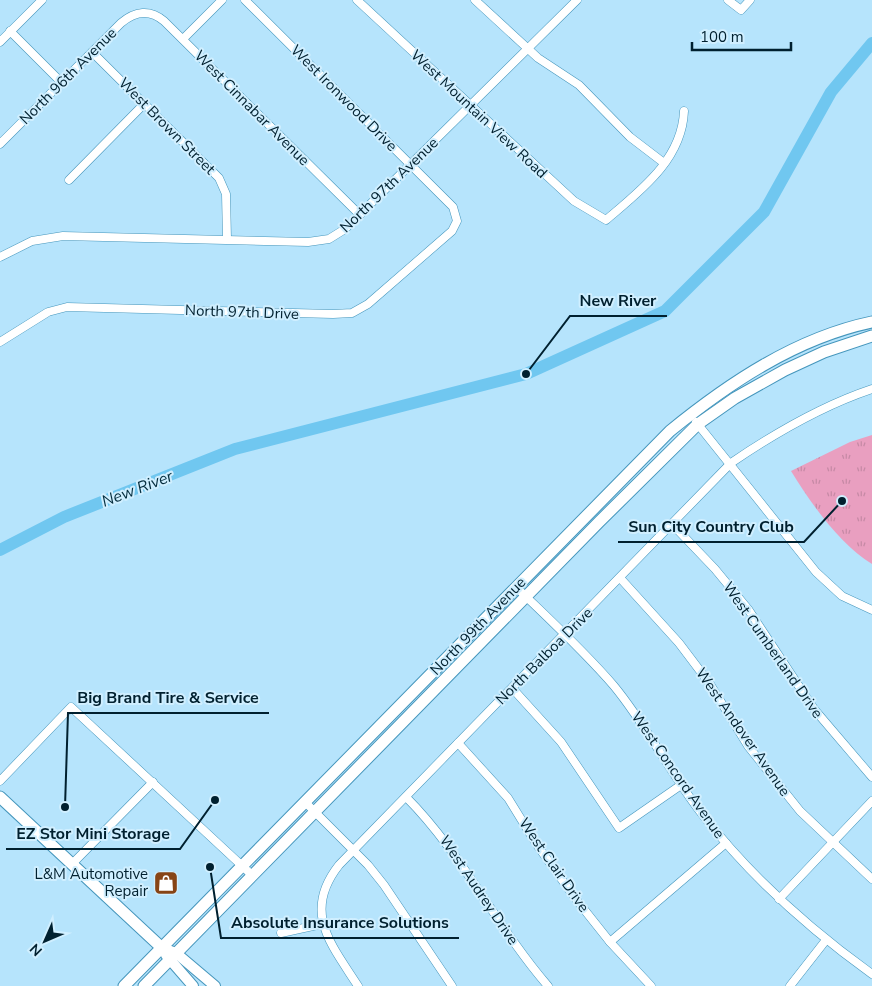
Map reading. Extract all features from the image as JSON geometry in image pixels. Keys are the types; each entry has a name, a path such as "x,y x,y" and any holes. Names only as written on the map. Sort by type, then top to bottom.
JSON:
{"main road":[{"name":"North 99th Avenue","path":"124,986 650,450 690,415 762,366 817,340 872,322"},
{"name":"North 99th Avenue","path":"144,986 526,596 698,424 734,398 785,370 824,352 872,336"},
{"path":"426,679 436,688"},
{"path":"0,797 162,948"}],"street":[{"path":"0,42 42,0"},
{"path":"183,39 222,0"},
{"name":"West Ironwood Drive","path":"245,0 453,207 457,221"},
{"name":"West Mountain View Road","path":"357,0 574,202 606,220 645,186 664,163"},
{"path":"475,0 528,49 575,81 630,137 664,163 683,129 684,111"},
{"name":"North 97th Avenue","path":"0,257 21,245 52,237 323,240 341,232 577,0"},
{"path":"728,0 741,10 750,0"},
{"name":"West Cinnabar Avenue","path":"140,13 158,16 360,215"},
{"name":"North 96th Avenue","path":"0,144 125,19 140,13"},
{"path":"10,31 61,82"},
{"name":"West Brown Street","path":"92,52 214,173 224,186 227,201 227,239"},
{"path":"69,180 145,103"},
{"name":"North 97th Drive","path":"0,342 48,312 66,307 352,313 368,304 446,236 457,221"},
{"name":"North Balboa Drive","path":"358,986 328,939 322,924 320,908 326,885 334,872 731,464 758,445 807,417 848,397 872,390"},
{"path":"690,415 816,572 842,596 872,610"},
{"name":"West Cumberland Drive","path":"672,524 715,569 748,609 814,709 872,777"},
{"name":"West Andover Avenue","path":"621,579 679,643 710,684 748,746 800,812 831,843 872,879"},
{"name":"West Concord Avenue","path":"516,587 565,634 614,687 655,742 681,785 726,843 779,899 826,940 872,974"},
{"path":"512,688 561,742 619,828 681,785"},
{"path":"0,781 72,707 253,876"},
{"name":"West Clair Drive","path":"458,743 508,798 537,845 575,898 610,942 651,986"},
{"path":"72,864 153,782"},
{"name":"West Audrey Drive","path":"406,797 442,837 496,919 548,986"},
{"path":"305,802 384,885 452,986"},
{"path":"779,899 872,802"},
{"path":"610,942 726,843"},
{"path":"282,933 322,924"},
{"path":"790,986 826,940"},
{"path":"162,948 215,986"},
{"path":"173,957 193,986"}],"green space":[{"path":"872,435 872,564 860,556 837,534 807,496 791,471 850,442"}],"waterway":[{"name":"New River","path":"0,550 64,517 235,449 526,374 665,311 764,212 831,92 872,43"}],"place":[{"name":"New River","path":"526,374"},
{"name":"Sun City Country Club","path":"842,501"},
{"name":"EZ Stor Mini Storage","path":"215,800"},
{"name":"Big Brand Tire & Service","path":"65,807"},
{"name":"Absolute Insurance Solutions","path":"210,867"},
{"name":"L&M Automotive Repair","path":"166,883"}]}
